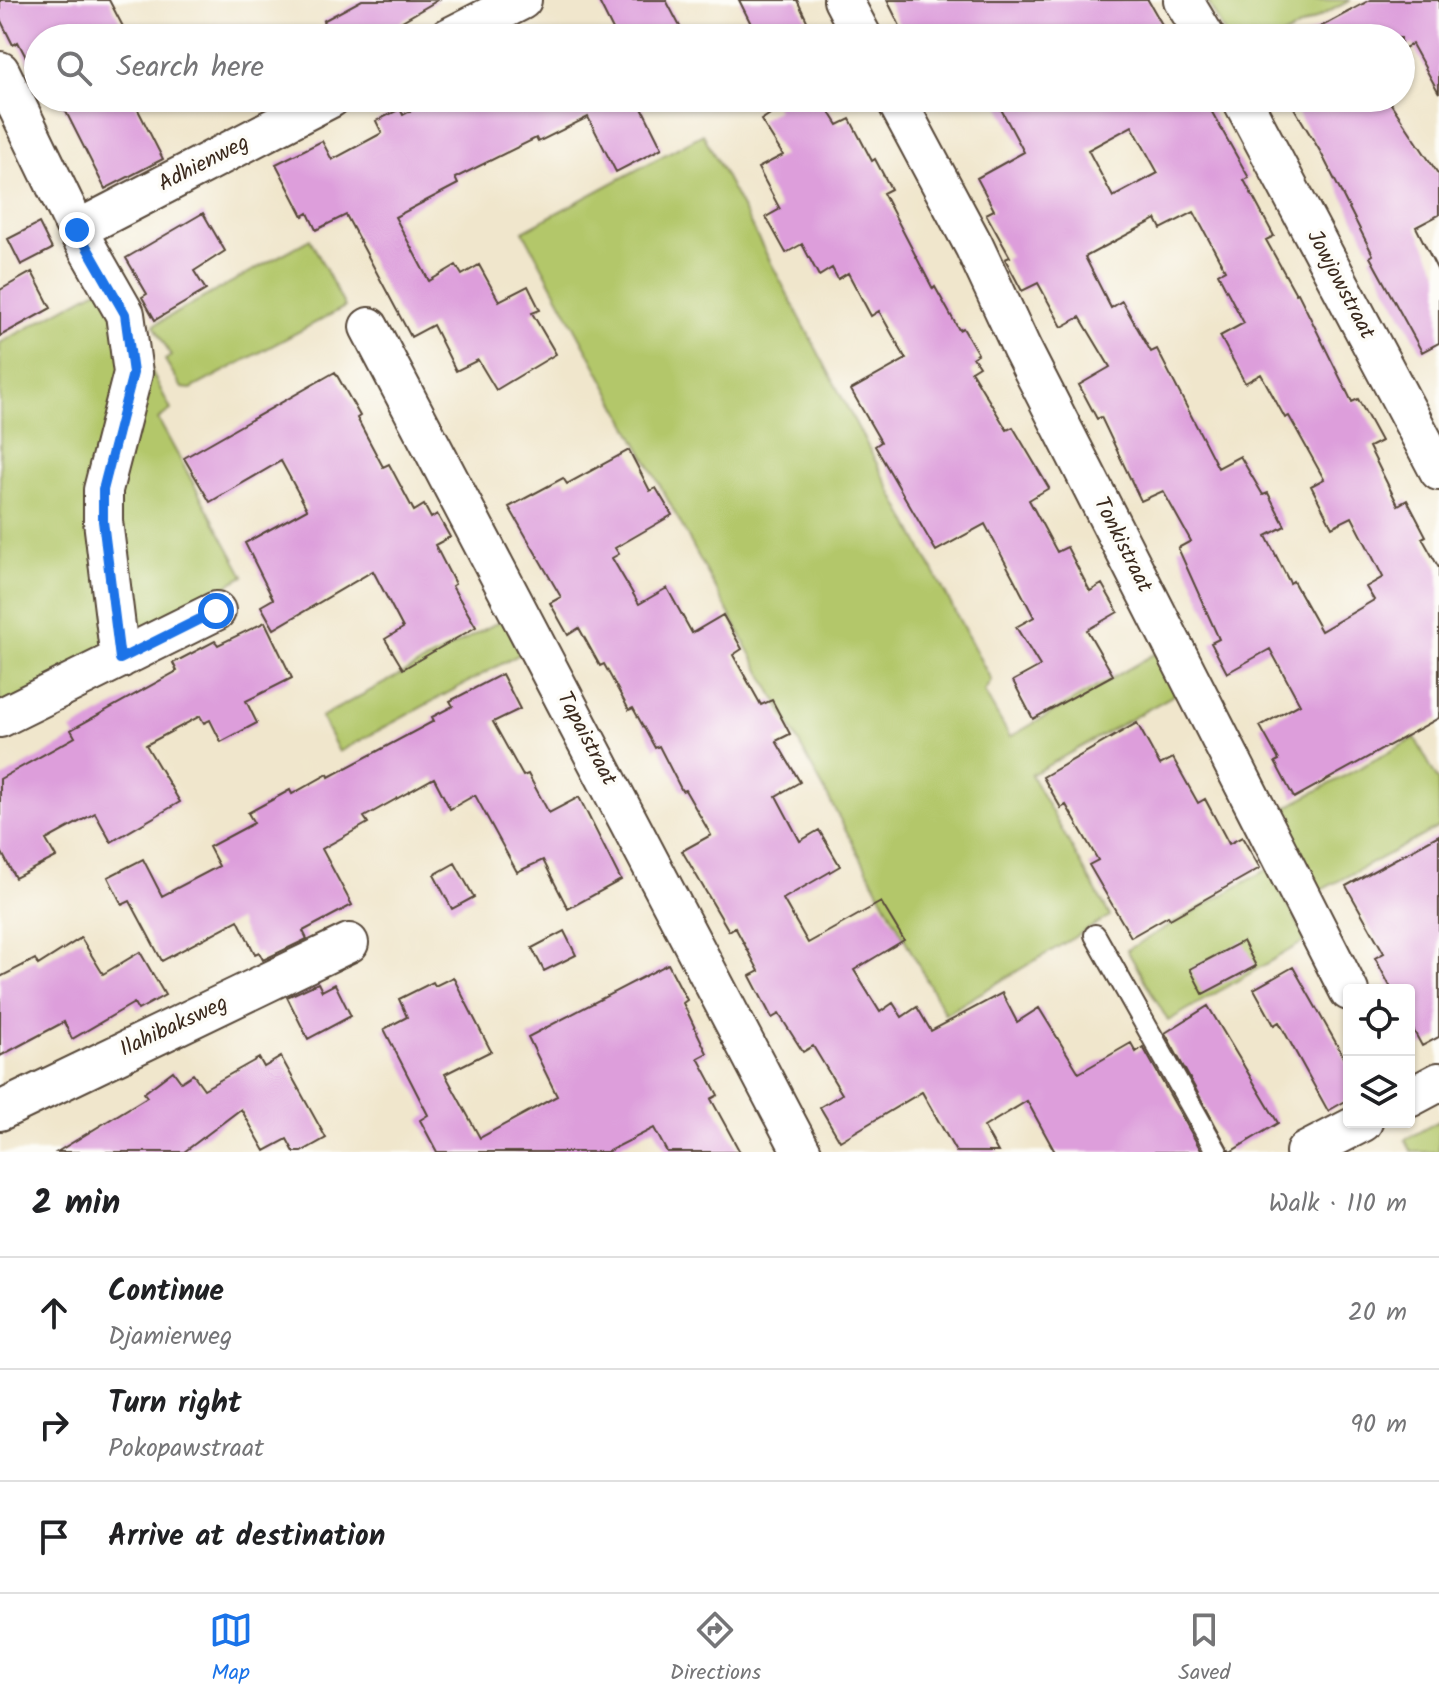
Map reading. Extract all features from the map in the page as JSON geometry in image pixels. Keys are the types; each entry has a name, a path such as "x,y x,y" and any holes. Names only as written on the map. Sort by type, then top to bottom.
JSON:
{"street":[{"path":"475,24 522,0"},
{"path":"843,0 856,24"},
{"path":"1183,0 1198,24"},
{"path":"0,71 77,230 125,314 133,373 103,490 103,521 120,659"},
{"name":"Adhienweg","path":"77,230 304,112"},
{"name":"Tonkistraat","path":"902,112 974,246 1029,363 1345,984"},
{"name":"Jowjowstraat","path":"1248,112 1439,471"},
{"name":"Tapaistraat","path":"369,327 802,1152"},
{"path":"0,718 216,611"},
{"name":"Ilahibaksweg","path":"0,1111 349,943"},
{"path":"1415,1095 1439,1082"},
{"path":"1305,1152 1351,1128"}],"lane":[{"path":"1095,935 1217,1152"}],"green space":[{"path":"1207,0 1351,0 1306,24 1220,24"},
{"path":"703,134 991,680 984,692 1010,737 1156,653 1177,693 1031,775 1110,916 945,1014 523,231"},
{"path":"310,239 345,307 191,389 182,388 165,360 171,356 154,325"},
{"path":"108,284 171,410 158,419 244,576 0,708 0,343"},
{"path":"513,614 531,648 339,752 321,717"},
{"path":"1415,738 1439,782 1439,827 1314,894 1272,815"},
{"path":"1268,869 1307,940 1168,1021 1127,950"},
{"path":"1439,1121 1439,1152 1412,1152 1405,1140"}],"building":[{"path":"0,0 109,0 122,24 24,24 24,53 18,42 13,45 0,19"},
{"path":"362,0 438,0 397,24 325,24 323,21"},
{"path":"598,0 666,0 679,24 610,24"},
{"path":"739,0 797,0 809,24 751,24"},
{"path":"887,0 1148,0 1162,24 899,24"},
{"path":"1370,0 1439,0 1439,93 1415,49 1415,24 1326,24"},
{"path":"66,112 139,112 163,159 105,189"},
{"path":"394,112 403,115 409,112 644,112 662,148 616,172 588,117 538,142 536,138 455,178 458,184 395,217 429,281 456,265 462,275 479,265 499,301 528,286 540,310 532,313 556,354 496,390 478,360 456,371 433,325 411,337 346,215 316,230 308,213 303,216 276,164 322,141 332,160 382,133 376,121"},
{"path":"773,112 830,112 838,125 850,119 891,189 883,193 933,289 935,287 959,330 963,328 978,354 973,357 979,366 971,371 1007,430 1013,427 1049,488 1029,500 1057,552 1067,547 1090,591 1102,584 1118,612 1087,630 1113,675 1033,719 1013,681 1040,666 1016,627 1034,617 985,524 936,551 875,446 881,442 851,390 906,359 879,311 871,316 848,273 838,279 832,268 819,276 802,244 786,253 766,217 780,209 758,168 783,155 761,120"},
{"path":"1003,112 1212,112 1249,178 1244,180 1274,236 1266,240 1298,293 1352,402 1358,399 1381,441 1369,447 1398,505 1407,500 1426,536 1422,538 1439,568 1439,718 1294,798 1275,762 1279,760 1260,726 1300,704 1270,649 1227,673 1211,643 1219,639 1178,548 1191,541 1163,491 1141,501 1101,417 1097,419 1079,385 1110,367 1080,317 1062,327 1038,283 1022,291 1005,259 1010,257 986,214 994,210 977,178 1024,152","holes":["1132,126 1158,173 1113,197 1088,150","1194,212 1225,270 1218,274 1244,323 1220,336 1245,383 1261,374 1285,418 1289,416 1324,479 1311,486 1332,527 1352,517 1383,577 1366,587 1374,600 1321,631 1293,581 1290,583 1266,536 1285,526 1268,493 1263,495 1240,456 1218,468 1157,349 1151,352 1122,301 1111,308 1085,257 1156,219 1161,229"]},
{"path":"1296,112 1396,112 1439,175 1439,215 1416,227 1439,273 1439,343 1422,352 1370,257 1373,255"},
{"path":"203,213 225,251 194,271 206,290 155,320 142,297 147,294 126,258"},
{"path":"39,223 52,249 21,265 8,239"},
{"path":"32,272 51,308 0,336 0,290"},
{"path":"335,372 360,416 357,418 383,467 389,464 414,511 424,505 431,518 437,514 450,537 435,545 455,584 452,586 476,627 403,669 385,639 403,628 373,571 274,629 261,606 273,599 245,543 307,509 281,461 210,502 184,458"},
{"path":"629,450 650,491 656,488 672,515 615,548 619,554 612,558 639,604 667,588 692,633 723,615 742,649 733,655 761,705 772,700 790,734 776,741 800,782 776,796 800,841 819,830 840,866 783,899 808,943 881,902 904,940 854,970 880,1012 893,1003 902,1017 917,1007 931,1031 1002,993 1017,1022 1039,1008 1079,1073 1131,1043 1136,1052 1143,1047 1202,1152 1055,1152 1027,1101 984,1127 998,1152 956,1152 922,1092 840,1141 820,1107 842,1094 813,1046 803,1052 779,1014 772,1018 750,976 759,971 735,927 729,931 682,851 711,835 685,790 682,791 659,746 655,748 633,708 629,710 604,664 600,666 579,628 568,635 550,603 561,597 509,507 563,478 567,484"},
{"path":"265,622 292,678 246,701 257,723 221,742 210,720 204,723 200,716 146,745 180,802 111,842 95,813 46,840 56,857 15,878 0,849 0,779 75,737 71,730 177,671 173,663 215,641 218,645"},
{"path":"502,674 520,709 493,722 523,776 528,774 549,813 579,797 621,880 568,909 543,860 517,872 475,795 450,809 434,778 364,817 368,823 322,849 352,905 303,931 307,939 263,960 259,952 255,954 238,920 162,961 130,901 122,905 108,877 143,859 162,896 219,866 209,847 254,823 248,813 290,790 292,794 328,774 329,777 434,721 432,717 453,706 450,701"},
{"path":"1137,723 1160,765 1173,758 1198,803 1205,799 1229,844 1242,837 1260,868 1170,919 1168,916 1131,937 1089,865 1098,860 1066,805 1061,808 1043,777"},
{"path":"1439,835 1439,1037 1422,1046 1415,1033 1415,984 1389,984 1375,958 1384,953 1346,886"},
{"path":"455,863 474,897 452,909 434,875"},
{"path":"564,931 576,955 544,971 532,948"},
{"path":"81,938 103,974 140,952 165,995 138,1010 134,1003 72,1039 64,1022 0,1056 0,977 35,959 38,965"},
{"path":"1243,941 1256,966 1203,994 1190,969"},
{"path":"668,964 687,1000 683,1003 707,1053 698,1058 718,1095 711,1099 740,1152 667,1152 654,1128 607,1152 437,1152 420,1120 428,1115 384,1029 407,1017 399,999 433,982 435,986 453,977 491,1051 445,1074 480,1138 557,1096 528,1037"},
{"path":"1293,967 1343,1055 1343,1102 1328,1111 1279,1022 1274,1025 1254,989"},
{"path":"318,983 322,991 335,984 351,1016 308,1039 287,997"},
{"path":"1208,1006 1278,1123 1230,1152 1165,1033"},
{"path":"281,1057 326,1138 301,1152 294,1152 287,1139 265,1151 241,1109 184,1152 57,1152 147,1097 144,1093 173,1071 181,1082 193,1074 204,1089 259,1058 264,1067"}],"route":[{"path":"77,230 125,314 133,373 103,490 103,521 120,659 216,611"}]}
